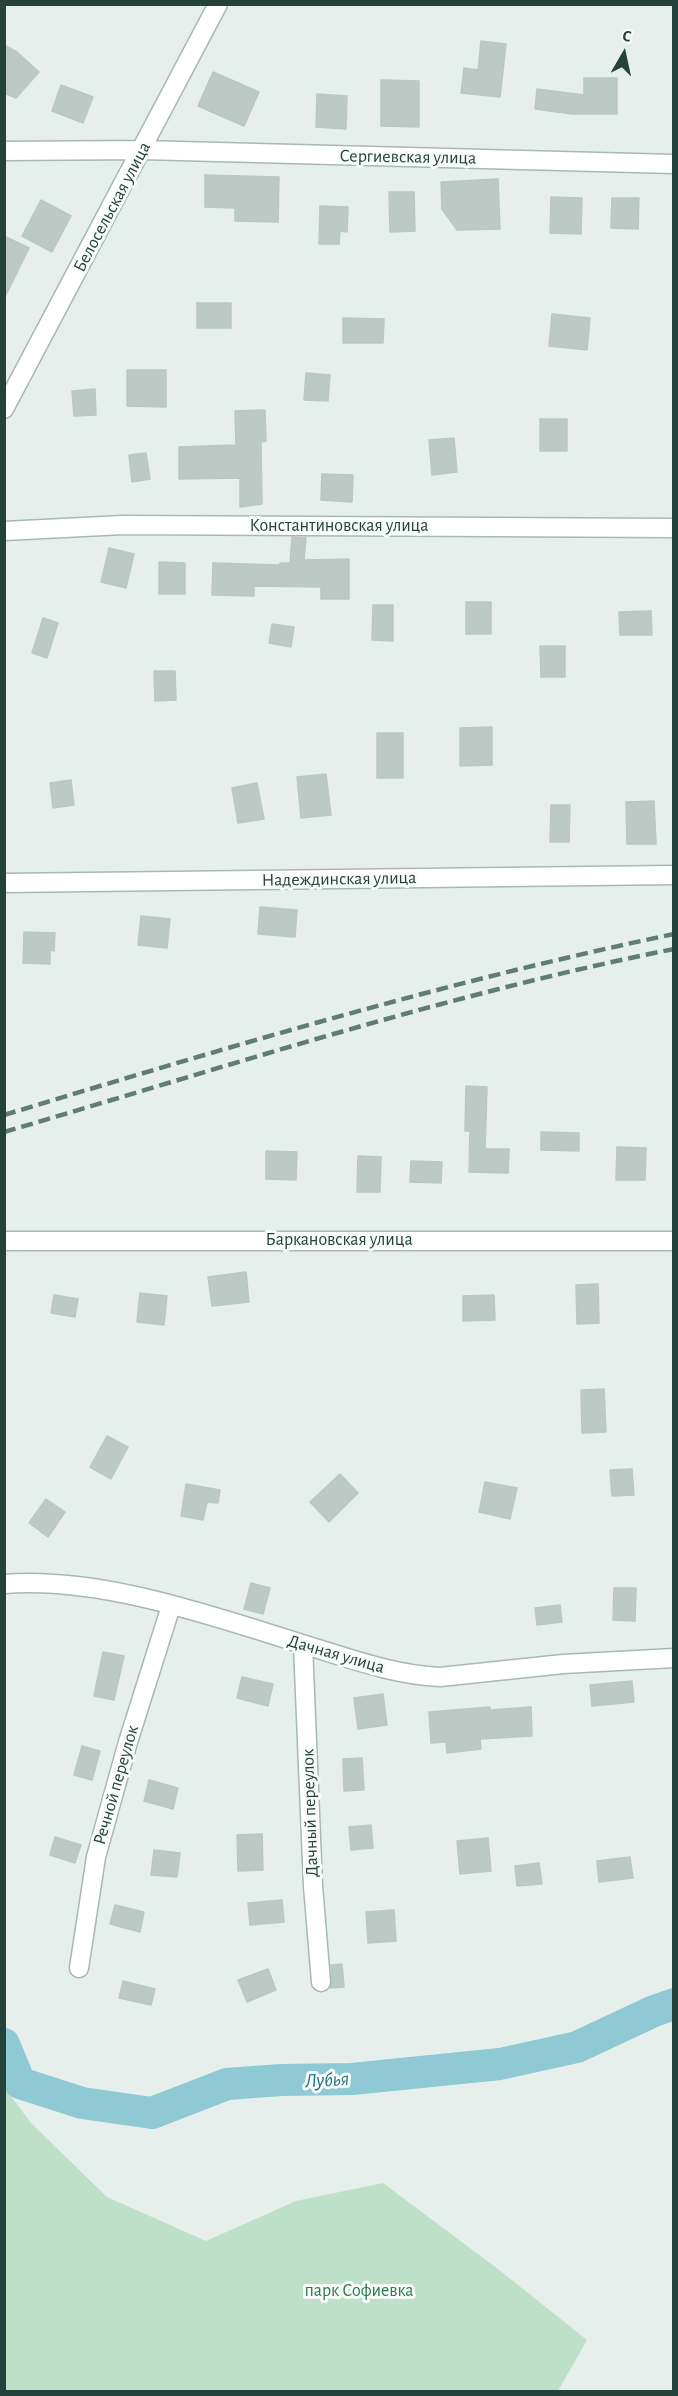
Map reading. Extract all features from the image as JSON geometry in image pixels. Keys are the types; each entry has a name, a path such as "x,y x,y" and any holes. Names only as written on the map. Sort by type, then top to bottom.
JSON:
{"street":[{"name":"Белосельская улица","path":"4,409 218,4"},
{"name":"Сергиевская улица","path":"4,150 142,150 674,164"},
{"name":"Константиновская улица","path":"4,531 123,525 674,528"},
{"name":"Надеждинская улица","path":"4,883 674,875"},
{"name":"Баркановская улица","path":"4,1241 674,1241"},
{"name":"Дачная улица","path":"4,1584 30,1582 75,1585 171,1606 393,1671 421,1677 563,1664 674,1658"},
{"name":"Речной переулок","path":"79,1968 96,1857 128,1742 171,1606"},
{"name":"Дачный переулок","path":"303,1645 315,1919 321,1982"}],"green space":[{"name":"парк Софиевка","path":"5,2088 31,2123 107,2197 206,2241 296,2201 383,2183 498,2269 587,2340 558,2391 5,2391"}],"building":[{"path":"481,41 506,44 500,97 461,93 464,68 478,70"},
{"path":"4,45 17,52 39,72 16,98 4,93"},
{"path":"213,72 259,92 244,126 198,106"},
{"path":"584,78 617,78 617,114 572,114 535,109 537,89 584,95"},
{"path":"381,80 419,81 419,127 381,126"},
{"path":"61,85 93,97 83,123 52,111"},
{"path":"317,94 347,96 346,129 316,127"},
{"path":"205,175 279,177 278,222 235,221 235,208 205,207"},
{"path":"498,179 500,229 457,230 442,209 441,182"},
{"path":"389,192 414,192 415,231 390,232"},
{"path":"551,197 582,198 581,234 550,233"},
{"path":"612,198 639,198 638,229 611,228"},
{"path":"41,200 71,216 52,252 22,236"},
{"path":"320,206 348,207 347,232 340,231 339,244 319,244"},
{"path":"4,236 29,248 4,299"},
{"path":"197,303 231,303 231,328 197,328"},
{"path":"552,314 590,318 587,350 549,346"},
{"path":"343,318 384,319 383,343 343,343"},
{"path":"127,370 166,370 166,407 127,406"},
{"path":"306,373 330,375 328,401 304,400"},
{"path":"95,389 96,415 74,416 72,391"},
{"path":"265,410 266,441 261,442 262,504 240,507 240,478 179,479 179,447 236,445 235,411"},
{"path":"540,419 567,419 567,451 540,451"},
{"path":"454,438 457,472 432,475 429,440"},
{"path":"146,453 150,479 132,482 129,455"},
{"path":"322,474 353,475 352,502 321,500"},
{"path":"292,537 306,538 304,560 349,559 349,599 321,599 321,587 254,586 254,596 212,595 213,563 280,565 280,563 290,563"},
{"path":"109,548 134,554 126,588 101,582"},
{"path":"159,562 185,563 185,594 159,594"},
{"path":"466,602 491,602 491,634 466,634"},
{"path":"373,605 393,605 393,641 372,640"},
{"path":"651,611 652,635 620,635 619,612"},
{"path":"43,618 58,623 47,658 32,653"},
{"path":"272,624 294,627 291,647 269,643"},
{"path":"540,646 565,646 565,677 541,677"},
{"path":"154,671 175,671 176,700 155,701"},
{"path":"492,727 492,765 460,766 460,728"},
{"path":"377,733 403,733 403,778 377,778"},
{"path":"326,774 331,815 301,818 297,777"},
{"path":"71,780 74,805 53,808 50,783"},
{"path":"257,783 264,819 238,823 232,788"},
{"path":"654,801 656,844 627,844 626,802"},
{"path":"551,805 570,805 569,842 550,842"},
{"path":"260,907 297,910 295,937 258,934"},
{"path":"141,916 170,919 167,948 138,945"},
{"path":"24,932 55,933 54,951 50,950 50,964 23,963"},
{"path":"466,1086 487,1087 485,1149 509,1149 508,1173 469,1172 470,1131 465,1131"},
{"path":"541,1132 579,1133 579,1151 541,1150"},
{"path":"617,1147 646,1148 645,1180 616,1180"},
{"path":"266,1151 297,1152 296,1180 266,1179"},
{"path":"358,1156 381,1157 380,1192 357,1192"},
{"path":"411,1161 442,1162 441,1183 410,1182"},
{"path":"246,1272 249,1302 212,1306 208,1277"},
{"path":"598,1284 599,1323 577,1324 576,1285"},
{"path":"140,1293 167,1296 164,1325 137,1322"},
{"path":"54,1295 78,1299 75,1317 51,1313"},
{"path":"494,1295 495,1320 463,1321 463,1296"},
{"path":"604,1389 606,1432 582,1433 581,1390"},
{"path":"107,1436 128,1447 111,1479 90,1467"},
{"path":"632,1469 634,1495 612,1496 610,1470"},
{"path":"340,1474 358,1493 329,1522 310,1502"},
{"path":"485,1482 517,1488 510,1519 479,1512"},
{"path":"186,1484 220,1490 218,1503 207,1502 203,1520 181,1516"},
{"path":"46,1499 65,1512 48,1537 29,1523"},
{"path":"251,1583 270,1588 263,1614 244,1609"},
{"path":"614,1588 636,1588 635,1621 613,1620"},
{"path":"560,1605 562,1622 537,1625 535,1608"},
{"path":"103,1652 124,1656 114,1700 94,1696"},
{"path":"242,1677 273,1684 268,1706 237,1698"},
{"path":"632,1681 634,1702 592,1706 590,1685"},
{"path":"383,1694 387,1725 358,1729 354,1698"},
{"path":"490,1707 490,1710 531,1707 532,1736 480,1739 481,1749 447,1753 446,1742 431,1743 429,1712"},
{"path":"82,1746 100,1751 92,1780 74,1775"},
{"path":"362,1758 364,1790 344,1791 343,1759"},
{"path":"149,1780 178,1788 173,1809 144,1801"},
{"path":"371,1825 373,1848 351,1850 349,1827"},
{"path":"262,1834 263,1870 238,1871 237,1835"},
{"path":"55,1837 81,1845 75,1863 50,1855"},
{"path":"488,1838 491,1871 460,1874 457,1841"},
{"path":"154,1850 180,1853 177,1877 151,1875"},
{"path":"630,1857 633,1878 599,1882 597,1861"},
{"path":"539,1863 542,1884 517,1886 515,1866"},
{"path":"282,1900 284,1922 250,1925 248,1903"},
{"path":"115,1905 144,1912 140,1932 110,1924"},
{"path":"394,1910 396,1941 368,1943 366,1912"},
{"path":"342,1964 344,1987 330,1988 331,1965"},
{"path":"268,1969 276,1990 247,2002 238,1980"},
{"path":"123,1981 155,1989 151,2005 119,1998"}],"waterway":[{"name":"Лубья","path":"4,2044 20,2083 82,2103 152,2113 227,2084 281,2080 352,2079 500,2064 577,2047 674,2004"}],"railway":[{"path":"4,1115 421,994 674,934"},
{"path":"4,1132 254,1057 505,987 674,949"}]}
